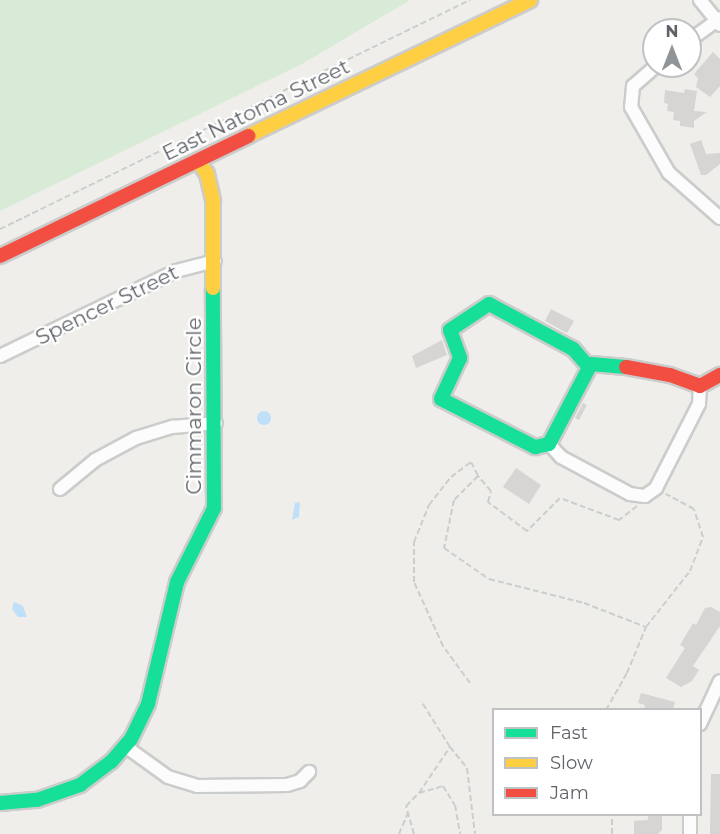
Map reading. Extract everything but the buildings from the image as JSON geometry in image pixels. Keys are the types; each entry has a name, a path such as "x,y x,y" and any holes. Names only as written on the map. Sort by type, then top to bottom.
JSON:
{"street":[{"name":"East Natoma Street","path":"0,256 530,0"},
{"path":"700,0 719,21 702,32"},
{"path":"642,78 633,86 631,107 669,173 720,218"},
{"name":"Cimmaron Circle","path":"0,803 37,800 66,791 93,777 125,746 148,704 177,582 214,508 216,261 211,188 198,161"},
{"name":"Spencer Street","path":"0,356 176,271 216,261"},
{"path":"588,366 573,349 489,303 450,330 460,358 441,399 526,445 549,444 561,457 637,496 656,488 699,404 700,386"},
{"path":"549,444 588,366 602,362 670,375 700,386 720,375"},
{"path":"60,489 95,460 136,438 173,427 216,423"},
{"path":"702,721 715,701 720,681"},
{"path":"125,746 168,777 197,786 287,785 300,781 309,772"},
{"path":"690,816 690,834"}],"path":[{"path":"0,229 470,0"},
{"path":"471,683 443,646 414,582 414,542 429,505 451,477 471,462 478,476 491,491 488,502 527,531 560,498 619,520 636,509 637,496"},
{"path":"478,476 454,500 444,548 489,579 584,603 646,627"},
{"path":"607,708 627,673 646,627 690,571 703,537 694,509 656,488"},
{"path":"421,701 450,747 467,768 475,834"},
{"path":"414,834 406,806 418,794 450,747"},
{"path":"418,794 443,786 455,805 460,834"},
{"path":"399,834 408,813"},
{"path":"612,816 612,834"}],"green space":[{"path":"0,0 410,0 302,64 0,211"}],"water":[{"path":"264,411 269,413 271,418 269,423 264,425 259,423 257,418 259,413"},
{"path":"300,502 299,517 292,520 295,503"},
{"path":"14,602 23,606 27,617 18,617 12,609"}],"traffic: fast":[{"path":"0,803 37,800 80,785 111,762 131,739 148,704 177,582 214,508 213,288"},
{"path":"588,366 573,349 489,304 450,330 460,358 441,399 535,447 549,444 591,364 626,367"}],"traffic: slow":[{"path":"248,136 530,0"},
{"path":"198,161 207,174 213,201 213,288"}],"traffic: jam":[{"path":"0,256 248,136"},
{"path":"626,367 670,375 700,386 720,375"}]}
